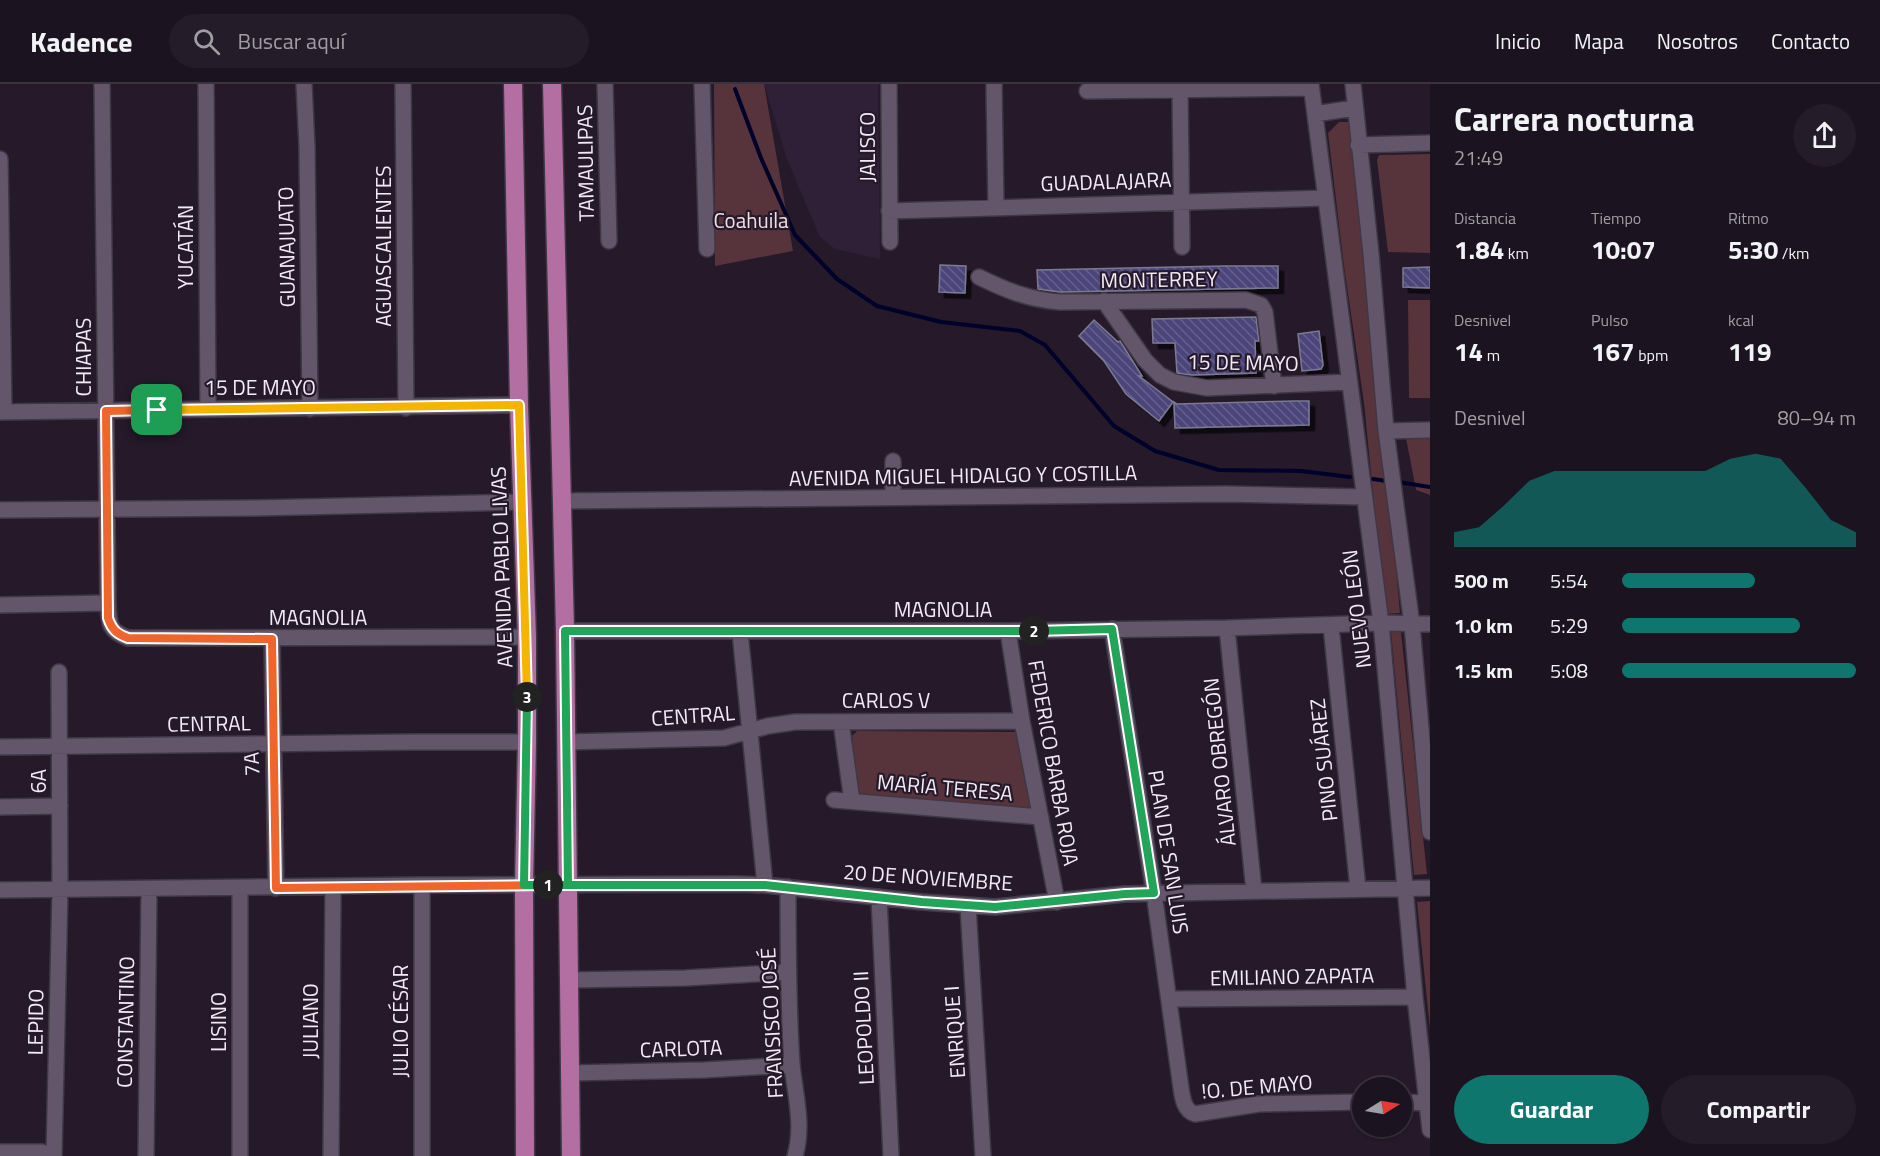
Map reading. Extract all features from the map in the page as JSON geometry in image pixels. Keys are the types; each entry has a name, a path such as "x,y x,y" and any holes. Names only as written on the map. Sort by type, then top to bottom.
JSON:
{"main road":[{"name":"AVENIDA PABLO LIVAS","path":"513,84 519,405 527,637 524,885 525,1156"},
{"path":"552,84 565,631 571,1156"}],"street":[{"name":"CHIAPAS","path":"102,84 108,618 112,629"},
{"name":"YUCATÁN","path":"206,84 208,409"},
{"name":"GUANAJUATO","path":"304,84 307,147 310,409"},
{"name":"AGUASCALIENTES","path":"403,84 406,408"},
{"name":"TAMAULIPAS","path":"605,84 609,241"},
{"path":"702,84 707,249"},
{"name":"JALISCO","path":"889,84 890,242"},
{"path":"994,84 996,207"},
{"path":"1353,84 1371,254 1386,431 1412,624 1430,832"},
{"path":"1087,91 1311,86"},
{"name":"NUEVO LEÓN","path":"1311,86 1381,623 1415,997 1430,1130"},
{"path":"1180,89 1182,247"},
{"path":"1315,114 1354,108"},
{"path":"1358,145 1430,142"},
{"path":"0,159 2,412"},
{"name":"GUADALAJARA","path":"889,211 1325,198"},
{"name":"MONTERREY","path":"979,276 1001,288 1041,300 1246,300 1261,305 1268,322 1274,386"},
{"name":"15 DE MAYO","path":"1104,301 1146,360 1160,375 1174,382 1207,388 1349,382"},
{"name":"15 DE MAYO","path":"2,412 519,405"},
{"path":"1386,431 1430,430"},
{"path":"892,461 893,498"},
{"name":"AVENIDA MIGUEL HIDALGO Y COSTILLA","path":"562,501 1225,494 1364,497"},
{"path":"0,510 522,502"},
{"path":"0,605 108,603"},
{"name":"MAGNOLIA","path":"565,631 1008,631 1331,626 1381,623 1430,624"},
{"name":"PINO SUÁREZ","path":"1331,626 1358,889"},
{"name":"ÁLVARO OBREGÓN","path":"1227,628 1254,891"},
{"name":"MAGNOLIA","path":"112,629 128,638 527,637"},
{"name":"PLAN DE SAN LUIS","path":"1112,629 1154,893 1180,1081"},
{"name":"FEDERICO BARBA ROJA","path":"1008,631 1022,721 1057,902"},
{"path":"740,632 765,885"},
{"name":"7A","path":"272,639 276,888"},
{"name":"6A","path":"58,672 60,890"},
{"name":"CARLOS V","path":"750,732 768,726 795,722 1022,721"},
{"name":"MARÍA TERESA","path":"842,722 852,801 1041,818"},
{"name":"CENTRAL","path":"566,742 724,738 750,732"},
{"name":"CENTRAL","path":"0,747 527,742"},
{"path":"834,800 852,801"},
{"path":"0,807 60,806"},
{"name":"20 DE NOVIEMBRE","path":"0,890 422,885 765,885 995,907 1125,894 1430,888"},
{"name":"JULIO CÉSAR","path":"422,885 422,1156"},
{"name":"JULIANO","path":"331,1156 333,887"},
{"name":"FRANSISCO JOSÉ","path":"788,887 788,972 792,1065 800,1127 799,1145 795,1156"},
{"name":"LISINO","path":"240,888 240,1156"},
{"name":"CONSTANTINO","path":"146,1156 149,889"},
{"name":"LEPIDO","path":"52,1156 60,890"},
{"name":"LEOPOLDO II","path":"879,897 891,1156"},
{"name":"ENRIQUE I","path":"968,906 983,1156"},
{"path":"568,980 685,978 788,972"},
{"name":"EMILIANO ZAPATA","path":"1169,999 1415,997"},
{"name":"CARLOTA","path":"570,1072 704,1070 792,1065"},
{"name":"!O. DE MAYO","path":"1180,1081 1186,1108 1195,1114 1259,1104 1352,1102"},
{"path":"1412,1102 1427,1103"},
{"path":"0,1152 42,1152 52,1156"}],"shaded area":[{"path":"764,84 878,84 880,259 835,249 820,237 787,159"}],"green space":[{"name":"Coahuila","path":"714,84 764,84 793,251 715,266"},
{"path":"1339,122 1352,122 1368,255 1400,613 1385,614 1364,403 1328,133"},
{"path":"1430,154 1430,253 1388,252 1377,160 1379,155"},
{"path":"1408,300 1430,300 1430,398 1409,398"},
{"path":"1406,438 1430,438 1430,495 1416,490"},
{"path":"1391,632 1401,632 1427,874 1414,875"},
{"path":"857,731 1018,732 1036,804 1028,810 860,795 857,790 852,736"},
{"path":"1430,901 1430,1029 1417,902"}],"building":[{"path":"940,265 966,266 965,293 939,292"},
{"path":"1278,266 1278,288 1060,292 1038,289 1037,270"},
{"path":"1430,267 1430,288 1403,287 1403,268"},
{"path":"1256,317 1259,341 1255,341 1256,373 1192,375 1177,373 1175,343 1153,343 1152,319"},
{"path":"1094,320 1118,342 1120,341 1142,376 1139,376 1173,402 1159,421 1126,394 1104,361 1079,336"},
{"path":"1319,331 1323,365 1321,369 1302,371 1298,334"},
{"path":"1309,401 1309,425 1175,428 1174,402 1177,404"}],"waterway":[{"path":"735,89 761,158 795,235 837,279 877,306 941,322 1020,331 1045,345 1114,426 1155,451 1219,470 1301,471 1350,477"},
{"path":"1373,479 1387,481"},
{"path":"1398,482 1430,487"}],"route":[{"path":"519,405 527,637 524,885 568,885 565,631 1112,629 1154,893 995,907 739,884 276,888 272,639 128,638 112,629 108,618 106,411 157,410 519,405"}]}
